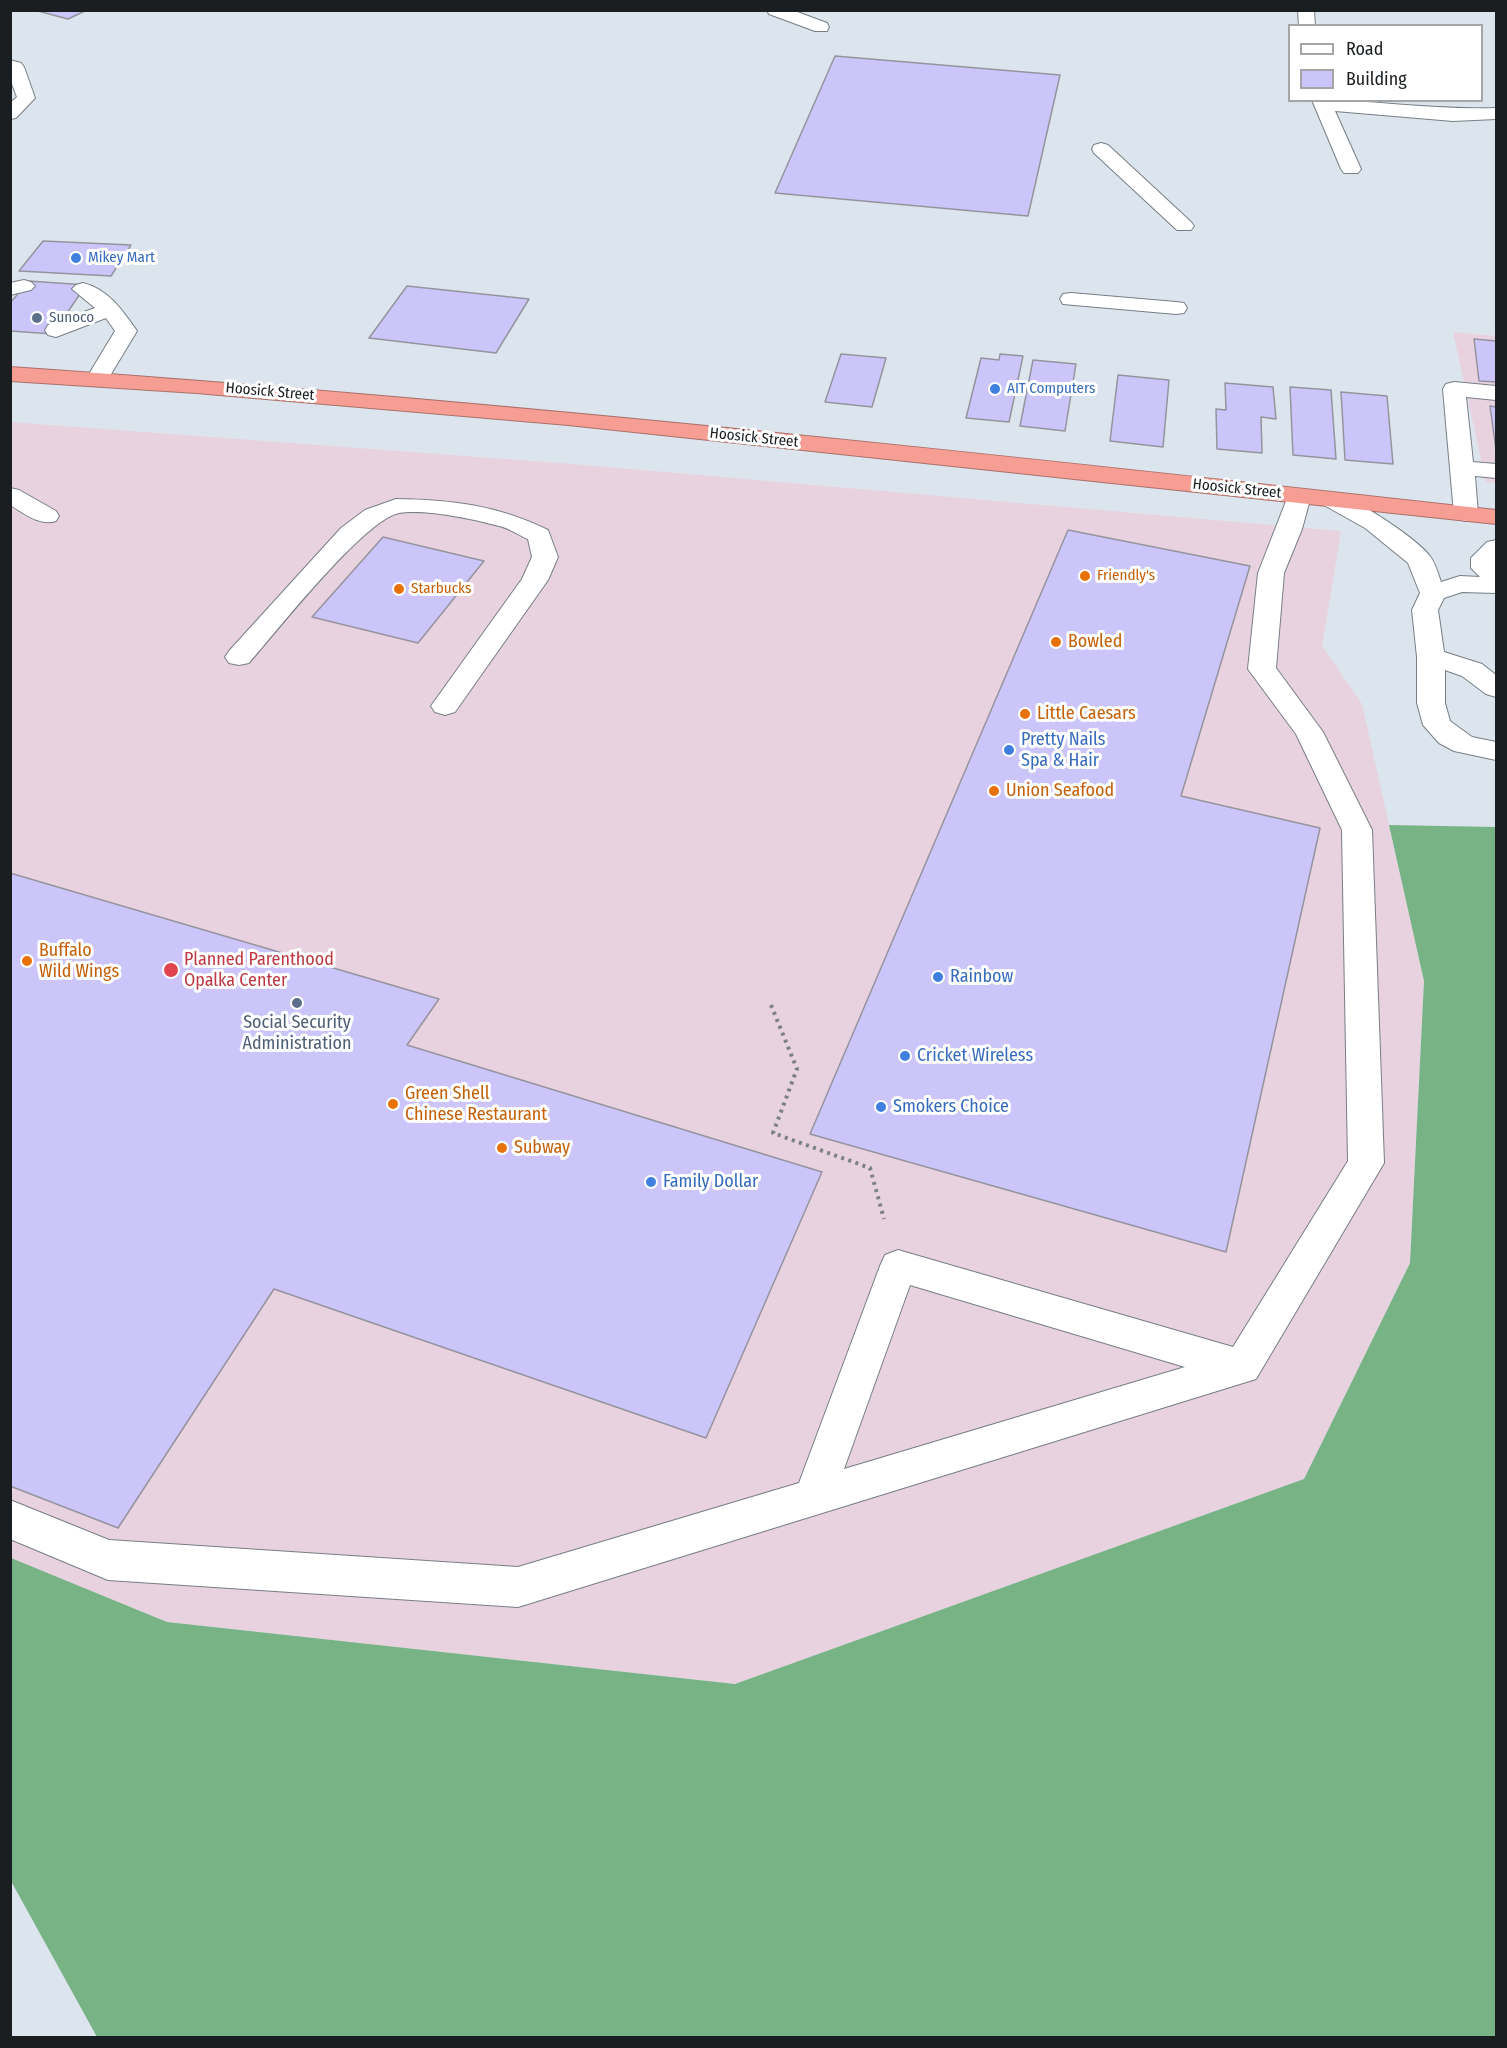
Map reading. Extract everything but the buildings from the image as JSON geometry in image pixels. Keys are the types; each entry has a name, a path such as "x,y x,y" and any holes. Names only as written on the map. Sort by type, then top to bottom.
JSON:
{"highway":[{"name":"Hoosick Street","path":"10,374 257,390 562,419 1497,518"}],"street":[{"path":"775,10 821,27"},
{"path":"10,65 15,67 26,98 10,114"},
{"path":"1351,170 1321,102 1453,115 1497,114"},
{"path":"1101,149 1184,226"},
{"path":"77,298 111,309 126,331 97,379"},
{"path":"1071,299 1176,308"},
{"path":"56,330 111,309"},
{"path":"1466,514 1454,389 1497,393"},
{"path":"1462,468 1497,471"},
{"path":"10,495 47,516"},
{"path":"10,1519 108,1560 518,1587 1242,1366 1366,1163 1357,830 1310,732 1262,669 1271,573 1289,530 1315,498 1374,523 1419,559 1433,593"},
{"path":"239,657 350,533 375,514 396,506 443,507 508,520 538,535 545,557 535,580 445,706"},
{"path":"1497,547 1484,558 1484,568 1497,576"},
{"path":"1497,585 1460,584 1433,593 1425,610 1431,657 1431,703 1437,725 1464,744 1497,751"},
{"path":"1431,657 1472,670 1497,688"},
{"path":"1431,657 1455,720 1497,743"},
{"path":"814,1496 898,1266 1242,1366"}],"path":[{"path":"771,1005 797,1069 773,1133 870,1168 898,1266"}],"shaded area":[{"path":"1453,332 1496,336 1496,483 1486,482"},
{"path":"10,422 573,464 1341,531 1322,646 1362,704 1424,981 1410,1263 1304,1479 735,1684 167,1622 11,1558"}],"green space":[{"path":"1389,825 1496,827 1496,2037 97,2037 11,1881 11,1558 167,1622 735,1684 1304,1479 1410,1263 1424,981"}],"place":[{"name":"Mikey Mart","path":"76,258"},
{"name":"Sunoco","path":"37,318"},
{"name":"AIT Computers","path":"995,389"},
{"name":"Friendly's","path":"1085,576"},
{"name":"Starbucks","path":"399,589"},
{"name":"Bowled","path":"1056,642"},
{"name":"Little Caesars","path":"1025,714"},
{"name":"Pretty Nails Spa & Hair","path":"1009,750"},
{"name":"Union Seafood","path":"994,791"},
{"name":"Buffalo Wild Wings","path":"27,961"},
{"name":"Planned Parenthood Opalka Center","path":"171,970"},
{"name":"Rainbow","path":"938,977"},
{"name":"Social Security Administration","path":"297,1003"},
{"name":"Cricket Wireless","path":"905,1056"},
{"name":"Green Shell Chinese Restaurant","path":"393,1104"},
{"name":"Smokers Choice","path":"881,1107"},
{"name":"Subway","path":"502,1148"},
{"name":"Family Dollar","path":"651,1182"}]}
